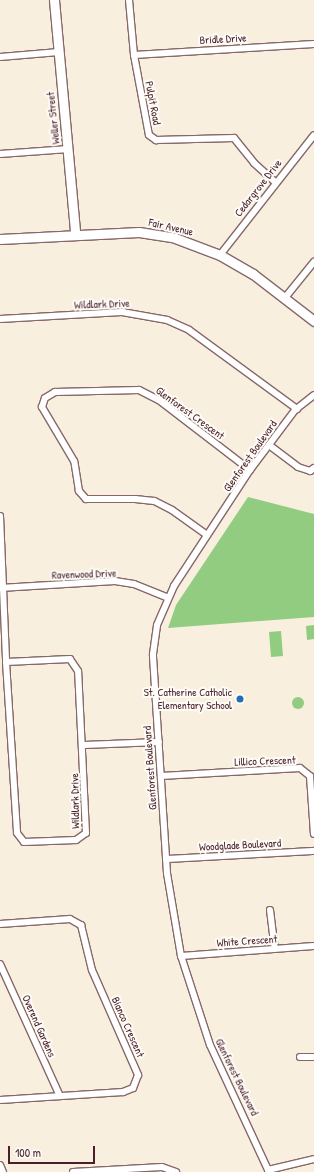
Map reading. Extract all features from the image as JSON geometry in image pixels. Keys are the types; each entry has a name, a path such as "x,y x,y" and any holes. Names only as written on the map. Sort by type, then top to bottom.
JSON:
{"street":[{"name":"Weller Street","path":"54,0 69,149 75,233"},
{"name":"Pulpit Road","path":"129,0 134,55 150,135 156,140 234,138 254,163 275,182"},
{"name":"Bridle Drive","path":"134,55 314,44"},
{"path":"0,57 59,52"},
{"name":"Cedargrove Drive","path":"220,255 275,182 314,135"},
{"path":"0,154 69,149"},
{"name":"Fair Avenue","path":"0,239 75,233 139,232 197,245 220,255 252,274 314,322"},
{"path":"284,299 314,262"},
{"name":"Wildlark Drive","path":"0,319 122,312 167,320 189,330 296,409"},
{"name":"Glenforest Crescent","path":"207,535 172,510 154,501 135,499 86,499 79,490 74,461 42,407 45,398 55,392 139,390 159,400 250,470"},
{"name":"Glenforest Boulevard","path":"268,1171 210,1045 181,956 173,919 166,859 153,654 157,625 167,597 250,470 296,409 314,395"},
{"path":"269,445 298,467 310,471 314,468"},
{"name":"Wildlark Drive","path":"0,516 2,588 6,662 17,833 24,842 76,840 86,833 84,745 78,671 70,659 6,662"},
{"name":"Ravenwood Drive","path":"2,588 115,581 134,584 167,597"},
{"path":"84,745 159,742"},
{"name":"Lillico Crescent","path":"161,776 300,768 310,776 314,834"},
{"name":"Woodglade Boulevard","path":"166,859 314,851"},
{"path":"270,910 275,949"},
{"name":"Bianco Crescent","path":"0,924 70,919 81,926 92,970 136,1070 136,1084 128,1091 0,1100"},
{"name":"White Crescent","path":"181,956 314,946"},
{"name":"Overend Gardens","path":"0,964 60,1096"},
{"path":"300,1057 314,1057"},
{"path":"268,1171 314,1159"},
{"path":"0,1165 3,1172"},
{"path":"73,1172 162,1167 176,1172"}],"green space":[{"path":"248,497 314,514 314,617 168,628 176,605"},
{"path":"314,625 314,639 307,640 306,626"},
{"path":"281,631 283,656 271,657 269,632"},
{"path":"298,697 302,699 304,703 302,707 298,709 294,707 292,703 294,699"}],"place":[{"name":"St. Catherine Catholic Elementary School","path":"240,699"}]}
